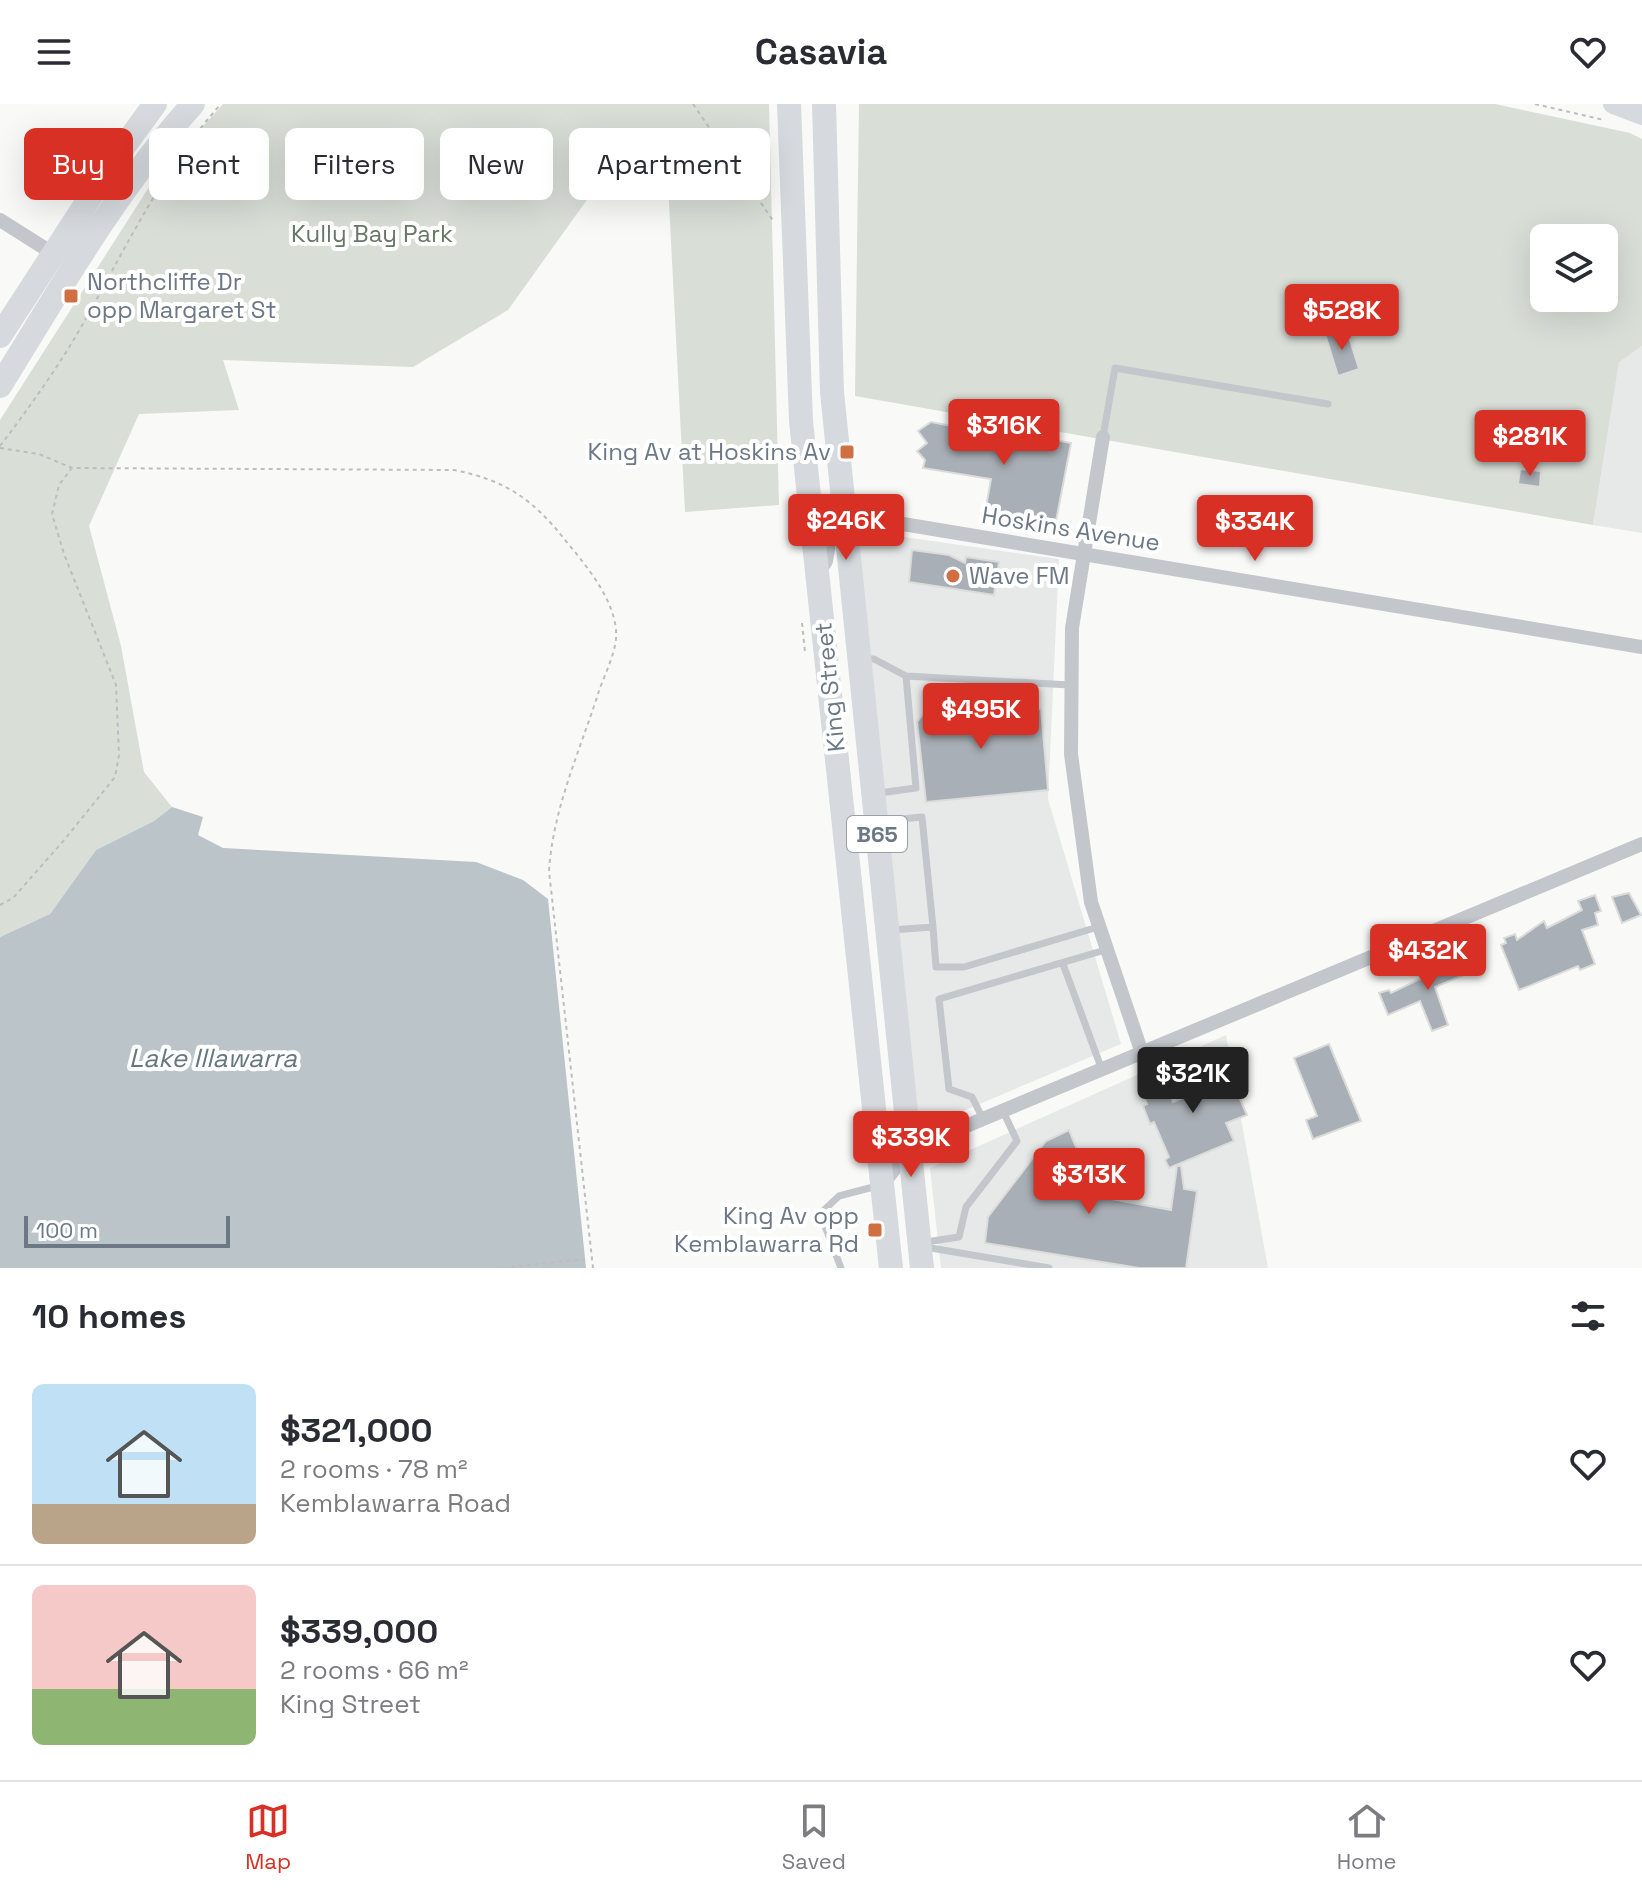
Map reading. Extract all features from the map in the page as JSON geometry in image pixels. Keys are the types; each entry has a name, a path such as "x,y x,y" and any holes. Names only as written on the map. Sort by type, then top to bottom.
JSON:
{"main road":[{"path":"0,386 64,260 155,104"},
{"path":"0,336 193,104"},
{"name":"King Street","path":"789,104 798,381 891,1268"},
{"name":"King Street","path":"824,104 830,361 921,1257"},
{"path":"1632,104 1642,112"},
{"path":"1614,113 1642,112"}],"street":[{"path":"0,220 64,260"},
{"path":"1103,437 1072,628 1070,685 1074,798 1086,880 1098,927 1142,1053"},
{"path":"818,574 829,551 828,532 832,524 845,517"},
{"name":"Hoskins Avenue","path":"845,517 1083,553 1642,647"},
{"path":"882,1185 910,1150 1642,844"}],"lane":[{"path":"1103,437 1115,368 1328,404"},
{"path":"859,659 874,659 906,676 1070,685"},
{"path":"873,794 916,788 906,676"},
{"path":"876,822 922,817 936,967 964,967 1098,927"},
{"path":"887,930 933,927"},
{"path":"983,1119 972,1097 949,1089 939,999 1105,950"},
{"path":"1063,964 1102,1070"},
{"path":"1003,1111 1017,1141 966,1207 959,1237 932,1238 921,1257 1049,1268"},
{"path":"841,1268 823,1221 823,1211 839,1196 882,1185"}],"path":[{"path":"221,104 201,127 158,191 58,363 0,447 39,454 72,468 454,470 507,486 542,510 607,600 616,630 557,812 551,836 549,871 593,1268"},
{"path":"693,104 775,225"},
{"path":"1535,104 1614,113"},
{"path":"0,905 13,898 115,777 119,755 116,685 64,554 52,514 59,485 72,468"},
{"path":"801,614 806,659"},
{"path":"503,1268 585,1259"}],"shaded area":[{"path":"1642,346 1642,533 1593,525 1619,361"},
{"path":"855,530 1059,559 1048,799 1121,1044 918,1130"},
{"path":"1226,1035 1268,1268 941,1268 930,1168"}],"green space":[{"name":"Kully Bay Park","path":"223,104 769,104 770,128 569,128 569,200 587,200 508,310 413,367 223,360 239,410 139,414 89,526 121,646 144,772 172,807 154,821 96,850 50,914 0,937 0,420 149,187 149,200 269,200 269,128 201,128"},
{"path":"859,104 1495,104 1630,133 1642,139 1642,346 1619,362 1593,525 855,396"},
{"path":"770,144 779,505 685,512 669,200 770,200"}],"water":[{"name":"Lake Illawarra","path":"172,807 203,817 198,835 223,848 476,862 523,880 548,899 586,1268 0,1268 0,937 50,914 96,850 154,821"}],"building":[{"path":"1346,327 1359,369 1338,376 1325,334"},
{"path":"931,422 998,435 1000,424 1044,433 1043,438 1071,443 1056,521 1049,525 990,515 986,507 991,479 923,468 925,460 917,451 927,443 918,431"},
{"path":"1520,469 1541,471 1540,487 1518,484"},
{"name":"Wave FM","path":"912,550 949,555 965,563 966,557 999,562 994,595 909,582"},
{"path":"933,702 1041,709 1048,790 926,802 917,722"},
{"path":"1629,893 1641,915 1622,923 1612,897"},
{"path":"1595,895 1601,911 1595,913 1598,925 1582,930 1595,964 1580,970 1578,966 1519,990 1501,945 1506,943 1504,938 1515,934 1517,940 1544,921 1547,928 1582,910 1578,901"},
{"path":"1472,954 1478,969 1435,987 1448,1025 1432,1031 1420,1001 1388,1015 1379,993 1389,990 1391,993"},
{"path":"1329,1044 1361,1121 1313,1139 1306,1120 1317,1116 1294,1058"},
{"path":"1225,1065 1247,1115 1226,1123 1234,1141 1169,1168 1165,1160 1169,1157 1154,1122 1150,1124 1143,1106 1147,1104 1139,1084 1161,1073 1173,1102 1196,1093 1195,1079"},
{"path":"1069,1130 1096,1196 1171,1210 1177,1166 1181,1166 1184,1189 1197,1191 1186,1268 1139,1268 985,1243 988,1217 1046,1141"}],"place":[{"name":"Northcliffe Dr opp Margaret St","path":"71,296"},
{"name":"King Av at Hoskins Av","path":"847,452"},
{"name":"Wave FM","path":"953,576"},
{"name":"King Av opp Kemblawarra Rd","path":"875,1230"}]}
